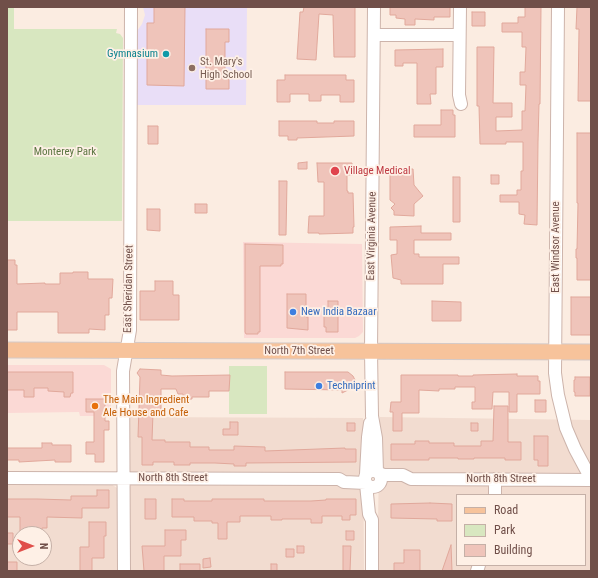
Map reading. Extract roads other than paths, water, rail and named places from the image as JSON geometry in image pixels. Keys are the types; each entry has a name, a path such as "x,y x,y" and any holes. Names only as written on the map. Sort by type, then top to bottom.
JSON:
{"main road":[{"name":"North 7th Street","path":"7,350 591,352"}],"street":[{"name":"East Sheridan Street","path":"124,571 123,371 125,351 130,330 131,7"},
{"name":"East Virginia Avenue","path":"372,571 372,520 375,513 368,437 372,416 371,352 374,7"},
{"path":"460,7 459,95 461,104"},
{"name":"East Windsor Avenue","path":"558,7 555,373 558,395 566,428 591,479"},
{"path":"374,35 459,35"},
{"name":"North 8th Street","path":"7,478 339,479 344,482 372,479 403,482 411,479 591,479"},
{"path":"495,479 495,494"}],"place":[{"name":"Gymnasium","path":"166,54"},
{"name":"St. Mary's High School","path":"192,68"},
{"name":"Village Medical","path":"335,171"},
{"name":"New India Bazaar","path":"293,312"},
{"name":"Techniprint","path":"319,386"},
{"name":"The Main Ingredient Ale House and Cafe","path":"95,406"}],"park label":[{"name":"Monterey Park","path":"65,152"}]}
